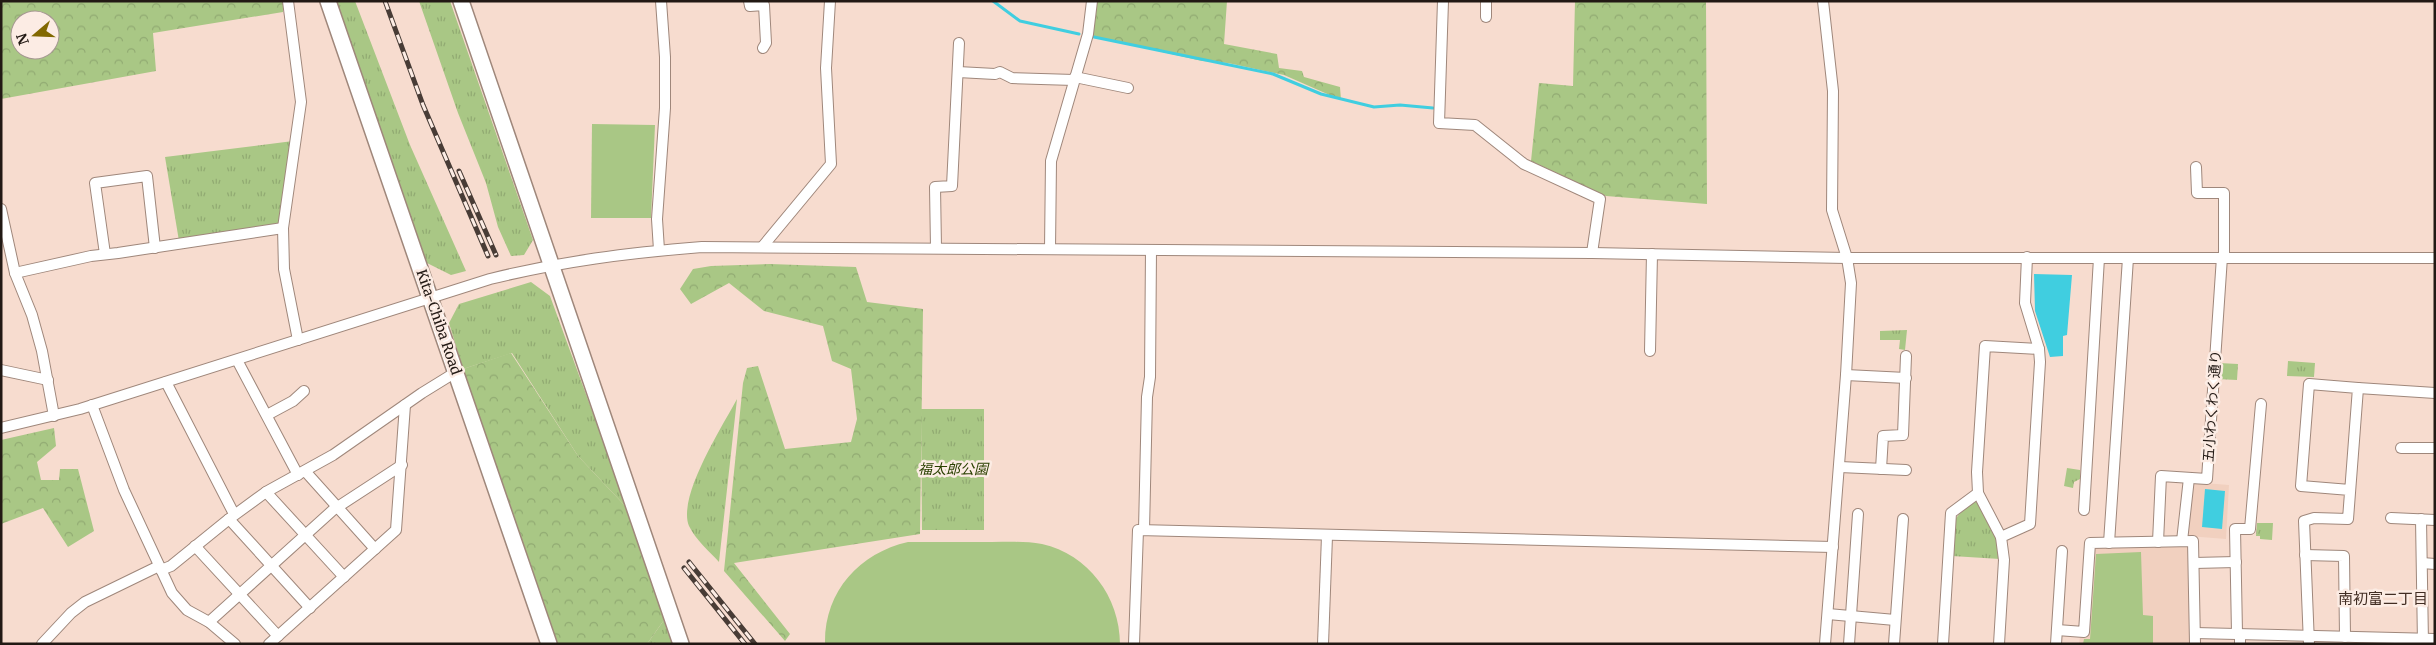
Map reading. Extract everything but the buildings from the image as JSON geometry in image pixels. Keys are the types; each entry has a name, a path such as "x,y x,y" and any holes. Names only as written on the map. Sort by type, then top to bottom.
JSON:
{"highway":[{"name":"Kita-Chiba Road","path":"328,1 549,644"},
{"path":"461,1 681,644"}],"street":[{"path":"288,1 301,102 283,228 284,269 298,340"},
{"path":"658,250 657,220 666,108 665,58 660,1"},
{"path":"749,1 750,6 764,5 766,43 763,48"},
{"path":"763,246 831,164 826,68 830,1"},
{"path":"1050,248 1051,161 1088,34 1092,1"},
{"path":"1443,1 1439,123 1475,125 1524,164 1600,199 1592,253"},
{"path":"1486,1 1486,17"},
{"path":"1822,1 1833,91 1832,210 1851,283 1840,467 1826,644"},
{"path":"936,248 935,187 952,186 959,43"},
{"path":"958,72 996,74 1000,72 1012,78 1074,78 1128,88"},
{"path":"2196,167 2197,193 2224,193 2223,257"},
{"path":"105,254 95,183 148,176 155,248"},
{"path":"1,209 15,273 32,315 48,380 54,416"},
{"path":"15,273 105,254 283,228"},
{"path":"1,428 92,406 490,279 603,256 658,250 763,246 1592,253 1846,258 2435,258"},
{"path":"1144,530 1147,397 1150,377 1151,250"},
{"path":"1650,351 1652,254"},
{"path":"2002,537 2030,524 2039,349 2025,303 2027,257"},
{"name":"五小わくわく通り","path":"2182,541 2189,478 2208,479 2223,257"},
{"path":"2084,510 2098,258"},
{"path":"2109,543 2128,258"},
{"path":"1999,644 2004,560 2002,537 1978,493 1985,346 2039,349"},
{"path":"1881,469 1883,436 1903,436 1906,356"},
{"path":"237,360 302,473 337,507 375,549"},
{"path":"1,370 48,380"},
{"path":"42,644 72,612 85,602 160,568 170,566 231,517 266,492 302,473 456,372"},
{"path":"1846,375 1906,378"},
{"path":"166,382 231,517 271,566 310,608"},
{"path":"2350,490 2301,486 2309,384 2435,393"},
{"path":"2309,640 2304,521 2314,518 2348,519 2358,388"},
{"path":"267,415 293,401 304,391"},
{"path":"2240,644 2240,637 2236,633 2235,529 2250,529 2261,404"},
{"path":"270,644 396,530 406,405"},
{"path":"92,406 124,490 177,601 187,610 209,622 235,644"},
{"path":"2401,448 2435,448"},
{"path":"209,622 337,507 402,464"},
{"path":"1840,467 1906,470"},
{"path":"2158,542 2160,476 2189,478"},
{"path":"266,492 344,577"},
{"path":"1943,644 1951,513 1978,493"},
{"path":"1849,644 1858,514"},
{"path":"2391,518 2435,520"},
{"path":"1894,644 1903,519"},
{"path":"2421,520 2423,641"},
{"path":"1134,644 1138,530 1833,547"},
{"path":"1323,644 1327,536"},
{"path":"2057,630 2084,632 2090,543 2193,541 2195,644"},
{"path":"195,546 278,636"},
{"path":"2056,644 2062,551"},
{"path":"2305,555 2344,556 2345,637"},
{"path":"2194,563 2236,562"},
{"path":"2422,564 2435,564"},
{"path":"1828,614 1895,620"},
{"path":"2194,633 2236,633 2309,640 2345,637 2423,641 2435,639"}],"shaded area":[{"path":"2191,482 2229,485 2226,539 2188,536"},
{"path":"2189,544 2189,644 2079,644 2092,549 2095,547"}],"green space":[{"path":"1,1 283,1 283,12 153,33 156,71 1,99"},
{"path":"333,1 355,1 410,145 466,271 451,275 425,262"},
{"path":"419,1 450,1 533,240 524,255 511,256 498,227 486,183 458,113"},
{"path":"1096,1 1227,1 1224,44 1277,54 1279,68 1302,71 1304,77 1340,87 1341,100 1284,75 1228,63 1202,61 1092,36"},
{"path":"1575,1 1706,1 1707,204 1606,196 1531,161 1539,83 1573,86"},
{"path":"592,124 655,125 651,218 591,218"},
{"path":"293,141 282,224 179,241 165,157"},
{"path":"770,264 856,267 867,302 923,309 920,534 734,563 790,634 785,641 724,571 743,383 747,368 758,366 785,449 851,442 857,419 851,369 832,361 823,326 764,311 729,283 691,304 680,289 693,269 711,266"},
{"path":"531,282 550,296 628,509 578,456 512,353 463,369 449,323 459,304"},
{"path":"1907,330 1905,350 1899,349 1900,340 1880,340 1880,331"},
{"path":"511,353 578,456 628,509 664,620 647,644 555,644 463,369"},
{"path":"2288,361 2315,363 2314,377 2287,376"},
{"path":"2219,363 2238,364 2237,380 2217,379"},
{"path":"737,399 719,562 692,531 689,526 687,513 689,498 695,480"},
{"name":"福太郎公園","path":"921,409 984,409 984,530 922,530"},
{"path":"54,428 56,446 37,462 41,480 59,480 60,469 78,469 94,531 68,547 43,508 1,524 1,440"},
{"path":"2067,468 2080,470 2080,479 2074,482 2073,488 2064,486"},
{"path":"1976,501 1996,538 2000,559 1952,556 1953,530 1956,518"},
{"path":"2257,523 2273,523 2272,540 2260,539 2260,536 2256,536"},
{"path":"908,542 1024,542 1042,544 1059,549 1074,557 1087,568 1107,594 1119,627 1120,644 825,644 826,625 831,608 838,592 848,578 860,565 874,555 890,547"},
{"path":"2141,552 2143,615 2153,616 2153,644 2083,644 2084,639 2090,639 2096,554"},
{"path":"664,620 672,644 647,644"}],"water":[{"path":"2034,274 2072,275 2067,335 2063,336 2063,356 2050,357 2035,311"},
{"path":"2205,489 2225,491 2222,529 2202,527"}],"waterway":[{"path":"993,1 1020,21 1079,34"},
{"path":"1094,37 1273,74 1321,94 1374,107 1400,105 1433,108"}],"railway":[{"path":"385,1 423,105 488,256"},
{"path":"459,171 496,255"},
{"path":"689,562 755,644"},
{"path":"684,568 745,644"}],"district":[{"name":"南初富二丁目","path":"2383,598"}]}
